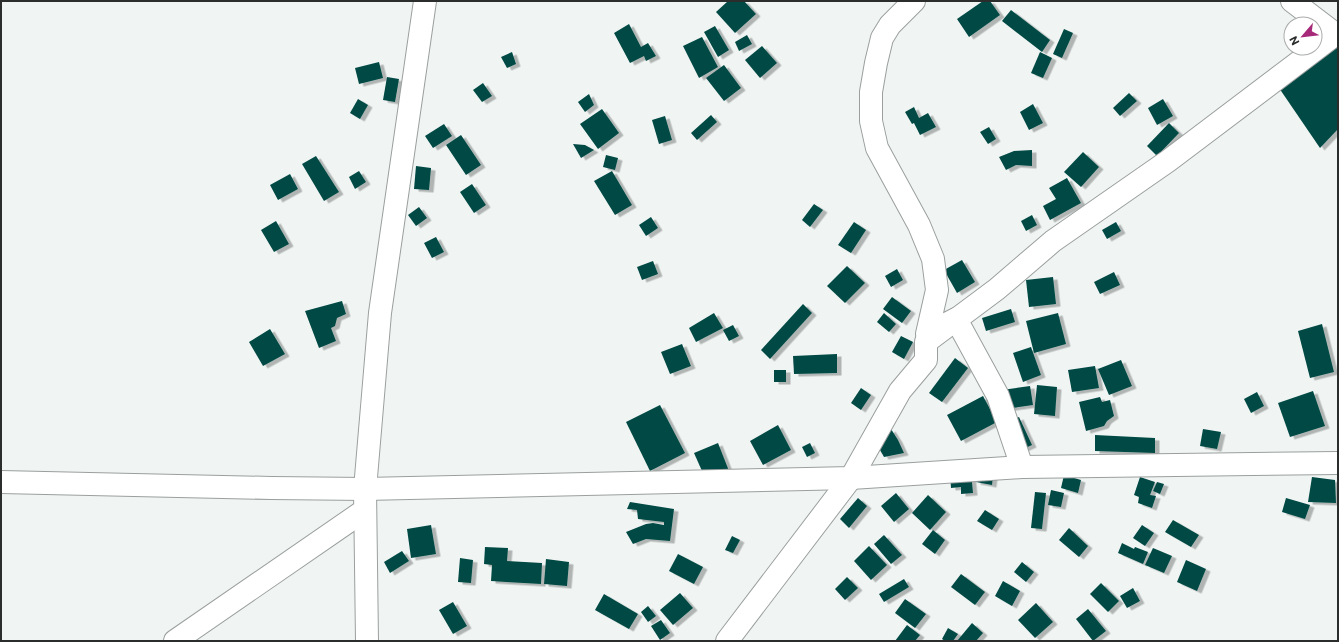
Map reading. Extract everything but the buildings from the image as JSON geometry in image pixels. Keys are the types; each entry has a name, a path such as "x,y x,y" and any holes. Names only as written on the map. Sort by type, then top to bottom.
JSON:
{"street":[{"path":"368,641 365,489 380,313 425,1"},
{"path":"914,1 890,25 882,38 871,92 871,121 877,148 920,224 933,259 937,290 927,334 956,318"},
{"path":"727,641 851,478 900,391 926,360 926,342 956,318 997,289 1052,240 1168,161 1337,35 1292,1"},
{"path":"956,318 998,396 1022,467"},
{"path":"1,482 365,489 851,478 1022,467 1338,463"},
{"path":"175,641 365,510"}]}
